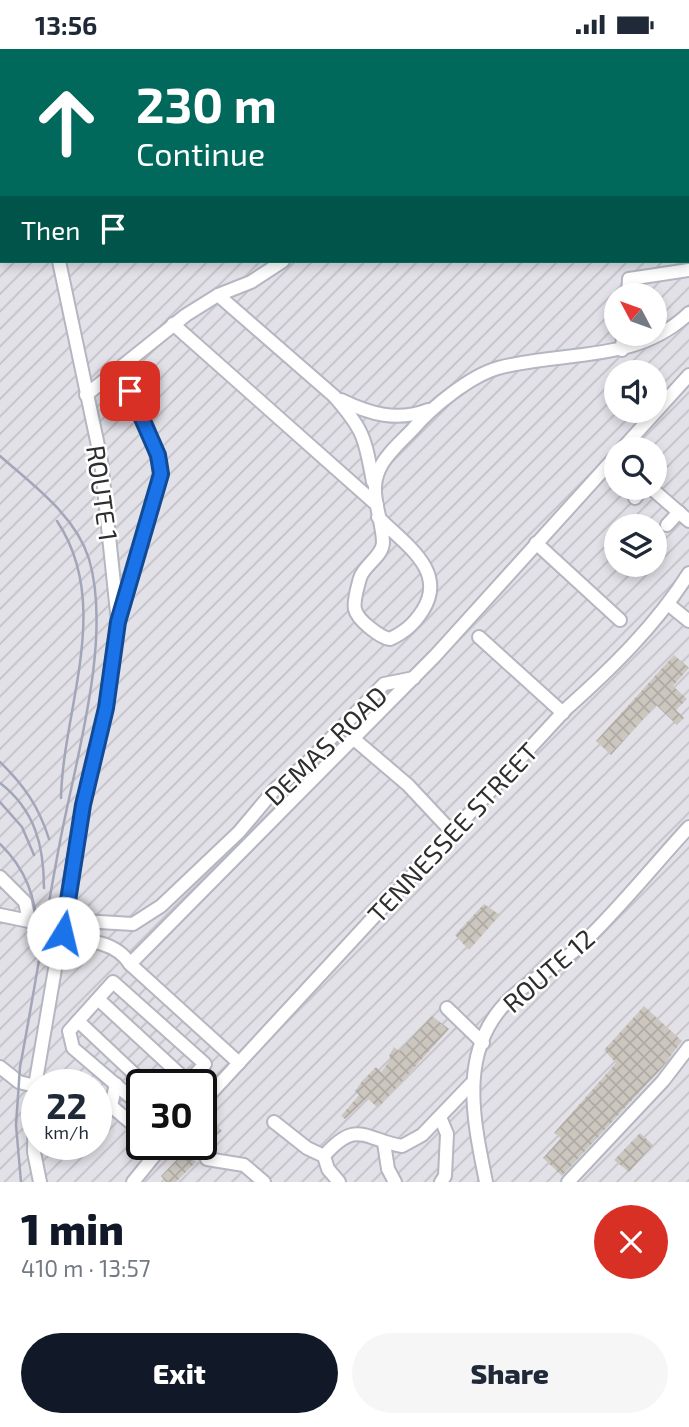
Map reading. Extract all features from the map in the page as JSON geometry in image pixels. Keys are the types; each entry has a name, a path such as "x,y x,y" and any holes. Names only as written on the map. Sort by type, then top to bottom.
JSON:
{"street":[{"name":"ROUTE 1","path":"38,1069 83,805 106,708 118,622 101,460 59,263"},
{"path":"86,395 173,324 218,295 251,282 280,263"},
{"path":"629,283 629,279 689,269"},
{"path":"173,324 378,511 421,559 430,582 430,595 419,616 406,631 390,639 383,637 359,616 354,607 363,572 382,548 378,511 366,439 334,396 218,295"},
{"path":"334,396 363,410 393,417 409,416 431,408 479,376 498,368 622,349 662,334 689,313"},
{"path":"117,369 158,455 161,474 118,622"},
{"path":"633,437 689,375"},
{"path":"373,485 382,463 431,408"},
{"name":"DEMAS ROAD","path":"63,930 133,924 161,906 239,832 276,788 305,765 384,684 414,678 604,470"},
{"path":"666,500 684,516 667,525"},
{"path":"536,543 620,620"},
{"name":"TENNESSEE STREET","path":"217,1087 563,713 593,687 668,604 689,573"},
{"path":"668,604 689,621"},
{"path":"479,637 563,713"},
{"path":"130,964 414,678"},
{"path":"354,739 408,785 452,832"},
{"name":"ROUTE 12","path":"486,1182 471,1084 483,1043 505,1004 579,947 689,827"},
{"path":"0,877 25,902 29,921"},
{"path":"0,915 44,923 96,941 124,955 130,964 239,1063"},
{"path":"126,1093 74,1048 69,1031 113,982 205,1064 200,1069"},
{"path":"98,999 172,1069"},
{"path":"447,1008 483,1043"},
{"path":"78,1021 129,1069"},
{"path":"568,1182 663,1081 689,1048"},
{"path":"0,1066 21,1082"},
{"path":"116,1084 111,1106 126,1119"},
{"path":"324,1156 336,1142 356,1133 370,1134 384,1143 402,1146 422,1135 471,1084"},
{"path":"440,1117 447,1134 445,1176 441,1182"},
{"path":"274,1122 307,1148 324,1156 328,1169 339,1182"},
{"path":"384,1143 388,1169 395,1182"},
{"name":"ROUTE 1","path":"36,1160 40,1182"},
{"path":"133,1182 151,1160"},
{"path":"213,1160 244,1165 264,1182"}],"shaded area":[{"path":"0,263 689,263 689,1182 0,1182"}],"building":[{"path":"674,655 689,668 673,686 687,699 676,710 684,718 677,725 656,705 611,755 596,741"},
{"path":"484,904 500,915 469,950 455,935"},
{"path":"644,1006 682,1041 659,1071 562,1176 543,1158 561,1138 554,1133 616,1063 604,1050"},
{"path":"432,1016 449,1029 378,1108 367,1098 345,1119 341,1116 359,1095 355,1091 363,1080 376,1067 381,1072 391,1059 389,1056 394,1047 399,1051"},
{"path":"640,1133 653,1145 629,1172 614,1160"},
{"path":"176,1160 196,1162 176,1182 166,1182 161,1176"}],"railway":[{"path":"0,456 52,502 83,543 95,591 97,627 89,703 59,847 20,1067 16,1125 21,1182"},
{"path":"57,521 73,553 82,587 83,622 81,657 61,798"},
{"path":"0,762 30,797 49,839"},
{"path":"0,783 22,805 35,830 42,858 44,888"},
{"path":"0,802 22,827 34,855"},
{"path":"0,844 16,863 28,885 35,909 37,934"}],"route":[{"path":"63,933 83,805 106,708 118,622 161,474 158,455 130,391"}]}
